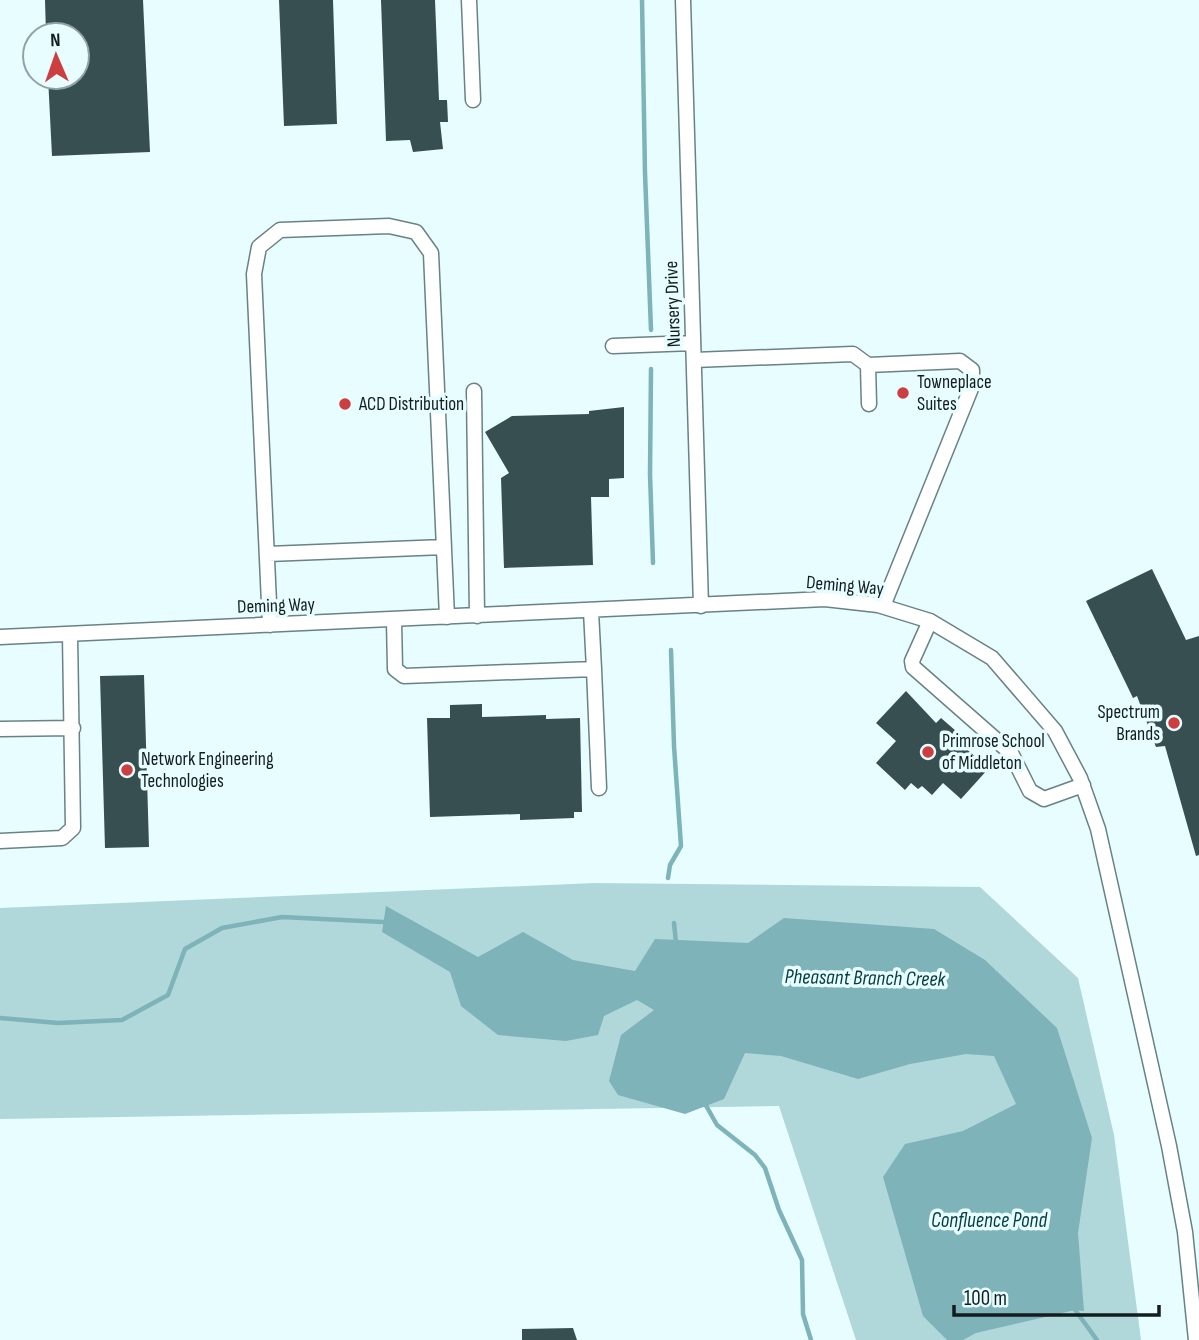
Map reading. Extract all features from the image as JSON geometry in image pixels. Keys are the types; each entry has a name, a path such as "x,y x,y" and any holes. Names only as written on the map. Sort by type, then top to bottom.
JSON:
{"street":[{"path":"469,0 473,100"},
{"name":"Nursery Drive","path":"683,0 701,606"},
{"path":"270,625 254,274 258,247 280,230 389,226 416,232 431,253 447,617"},
{"path":"613,346 693,343"},
{"path":"694,360 853,354 868,365 960,361 972,370 972,386 883,606"},
{"path":"868,365 869,404"},
{"path":"474,391 477,616"},
{"path":"268,554 444,547"},
{"name":"Deming Way","path":"0,637 825,599 883,606 930,621 992,658 1055,731 1083,785 1098,829 1169,1146 1185,1232 1196,1340"},
{"path":"592,611 599,788"},
{"path":"394,620 396,669 404,676 594,669"},
{"path":"930,621 912,661 913,667 1011,753 1030,791 1038,797 1044,799 1083,785"},
{"path":"0,841 62,838 73,828 70,634"},
{"path":"0,729 73,729"}],"shaded area":[{"path":"595,883 980,887 1078,978 1114,1135 1141,1340 856,1340 779,1106 0,1119 0,908"}],"water":[{"name":"Confluence Pond","path":"386,906 478,957 523,932 573,960 635,971 655,939 748,943 784,918 934,929 985,960 1057,1028 1092,1138 1078,1233 1084,1311 1075,1310 976,1333 963,1340 947,1340 923,1316 883,1177 905,1144 963,1131 1016,1104 994,1056 966,1054 910,1064 858,1079 781,1056 745,1053 724,1099 685,1114 618,1095 609,1081 621,1035 654,1010 637,1000 604,1016 598,1035 566,1041 498,1035 461,1006 450,972 382,932"}],"building":[{"path":"45,0 143,0 150,152 52,156 49,91 91,91 91,21 46,21"},
{"path":"279,0 333,0 337,124 284,126"},
{"path":"381,0 435,0 439,100 447,100 448,122 440,122 443,149 413,152 410,140 386,141"},
{"path":"624,407 624,478 609,479 609,497 591,497 593,565 504,568 501,478 509,473 485,432 512,416 589,414 589,411"},
{"name":"Spectrum Brands","path":"1152,569 1186,640 1199,636 1199,855 1196,856 1165,746 1156,747 1137,696 1133,698 1086,601"},
{"path":"144,675 149,847 105,848 100,676"},
{"name":"Primrose School of Middleton","path":"906,691 936,723 941,718 956,731 952,737 989,768 961,799 943,783 932,795 922,786 918,789 911,783 905,790 876,763 896,741 876,723"},
{"path":"482,704 482,717 546,715 546,719 580,718 582,812 574,812 574,818 520,820 520,814 430,817 427,718 450,718 450,705"},
{"path":"573,1328 577,1340 522,1340 522,1329"}],"waterway":[{"path":"642,0 651,330"},
{"path":"651,369 653,563"},
{"path":"668,878 670,865 681,846 671,650"},
{"path":"0,1018 58,1023 122,1020 168,995 185,949 222,928 282,917 387,924"},
{"path":"674,923 676,943"},
{"path":"704,1102 717,1125 755,1155 765,1168 779,1210 802,1260 803,1314 811,1340"},
{"name":"Pheasant Branch Creek","path":"1073,1307 1097,1340"}],"place":[{"name":"Towneplace Suites","path":"903,393"},
{"name":"ACD Distribution","path":"345,404"},
{"name":"Spectrum Brands","path":"1174,723"},
{"name":"Primrose School of Middleton","path":"928,752"},
{"name":"Network Engineering Technologies","path":"127,770"}]}
